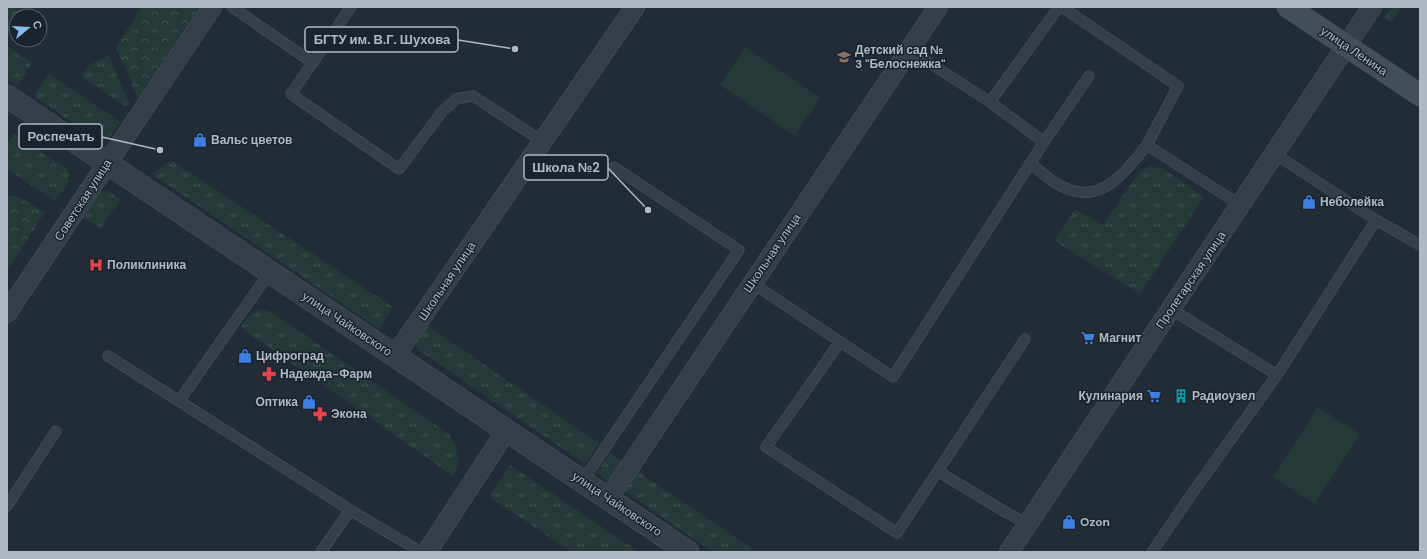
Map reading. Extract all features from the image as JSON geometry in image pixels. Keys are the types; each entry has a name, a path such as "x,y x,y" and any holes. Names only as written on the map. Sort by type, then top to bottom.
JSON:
{"main road":[{"name":"улица Ленина","path":"1288,7 1420,95"}],"street":[{"name":"Советская улица","path":"7,313 212,7"},
{"name":"Школьная улица","path":"395,356 635,7"},
{"name":"Школьная улица","path":"608,499 908,49 938,7"},
{"name":"Пролетарская улица","path":"1009,552 1372,7"},
{"name":"улица Чайковского","path":"7,96 688,552"},
{"path":"428,552 506,430"}],"lane":[{"path":"232,7 313,63"},
{"path":"351,7 291,94 399,168 441,113 456,99 473,96 542,141"},
{"path":"990,102 1059,7"},
{"path":"1030,163 1057,183 1071,190 1083,193 1096,192 1106,187 1122,175 1147,145 1178,86 1062,7"},
{"path":"908,49 990,102 1044,142"},
{"path":"752,283 893,377 1030,163 1089,76"},
{"path":"1147,145 1240,205"},
{"path":"1275,154 1376,220 1420,245"},
{"path":"582,482 739,250 614,167"},
{"path":"1152,552 1198,485 1277,376 1376,220"},
{"path":"179,401 270,272"},
{"path":"1171,310 1277,376"},
{"path":"840,342 766,447 897,533 1026,339"},
{"path":"108,356 350,510 421,552"},
{"path":"7,506 56,431"},
{"path":"939,472 1006,513 1028,524"},
{"path":"321,552 350,510"}],"green space":[{"path":"7,7 35,7 8,8 8,30"},
{"path":"142,7 199,7 138,99 116,47"},
{"path":"1392,7 1401,7 1391,22 1384,18"},
{"path":"7,46 32,63 18,86 7,79"},
{"path":"745,47 820,98 795,136 720,85"},
{"path":"109,55 129,103 126,107 81,76 88,66"},
{"path":"49,74 120,122 111,136 103,140 91,136 34,96"},
{"path":"14,134 67,169 69,174 68,182 55,201 7,169 7,145"},
{"path":"171,160 393,307 379,329 152,174"},
{"path":"1150,166 1164,169 1204,197 1140,294 1054,241 1075,209 1103,225 1140,171"},
{"path":"102,191 110,192 120,200 101,228 81,216 96,193"},
{"path":"15,195 45,212 7,271 7,197"},
{"path":"260,309 271,312 449,434 458,454 458,464 453,476 240,327 251,314"},
{"path":"426,325 599,443 585,464 417,349 416,338"},
{"path":"1318,407 1360,434 1315,504 1273,477"},
{"path":"610,453 627,465 612,484 597,473"},
{"path":"510,465 639,552 572,552 489,497"},
{"path":"637,471 757,552 713,552 624,491"}],"place":[{"name":"БГТУ им. В.Г. Шухова","path":"515,49"},
{"name":"Детский сад № 3 \"Белоснежка\"","path":"844,57"},
{"name":"Вальс цветов","path":"200,140"},
{"name":"Роспечать","path":"160,150"},
{"name":"Неболейка","path":"1309,202"},
{"name":"Школа №2","path":"648,210"},
{"name":"Поликлиника","path":"96,265"},
{"name":"Магнит","path":"1088,338"},
{"name":"Цифроград","path":"245,356"},
{"name":"Надежда-Фарм","path":"269,374"},
{"name":"Кулинария","path":"1154,396"},
{"name":"Радиоузел","path":"1181,396"},
{"name":"Оптика","path":"309,402"},
{"name":"Экона","path":"320,414"},
{"name":"Ozon","path":"1069,522"}]}
